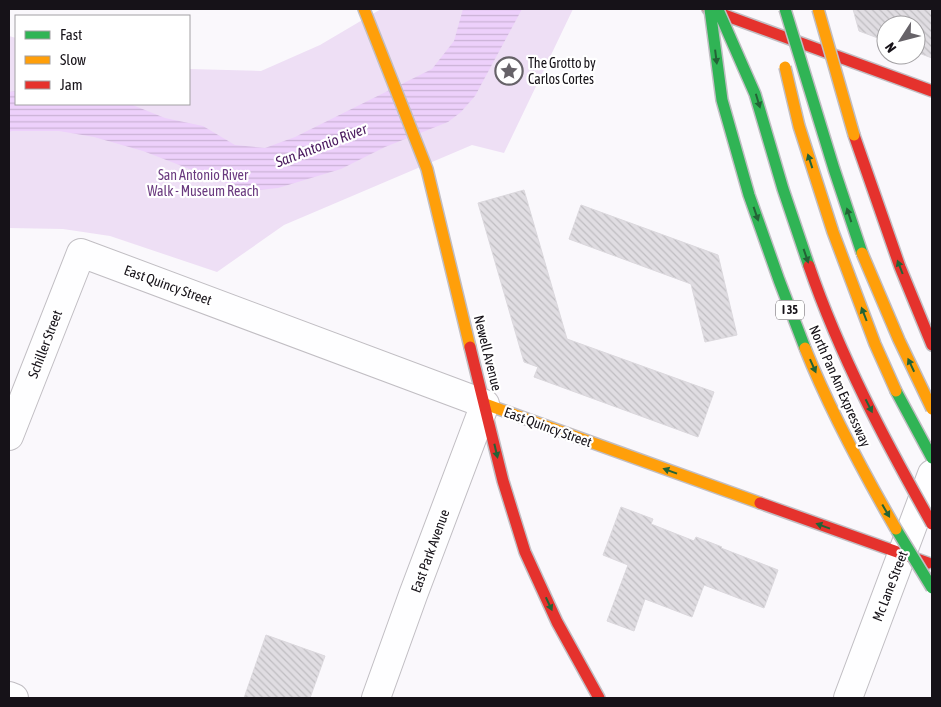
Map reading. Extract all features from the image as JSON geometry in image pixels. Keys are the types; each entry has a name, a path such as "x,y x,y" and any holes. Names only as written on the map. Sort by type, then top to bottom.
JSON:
{"main road":[{"name":"Newell Avenue","path":"364,9 426,169 503,481 525,552 557,622 599,698"},
{"path":"709,9 932,91"},
{"name":"North Pan Am Expressway","path":"709,9 722,100 749,195 779,280 808,355 835,416 866,477 932,588"},
{"name":"North Pan Am Expressway","path":"717,9 755,94 783,189 817,289 837,338 900,468 932,524"},
{"path":"785,9 851,223 884,308 932,409"},
{"path":"818,9 854,135 910,294 932,345"},
{"path":"824,9 854,135"},
{"path":"774,18 799,126 833,232 875,344 896,391 932,458"},
{"name":"East Quincy Street","path":"485,404 932,565"}],"street":[{"name":"East Quincy Street","path":"81,253 485,404"},
{"name":"Schiller Street","path":"9,436 81,253"},
{"name":"East Park Avenue","path":"376,698 485,404"},
{"name":"Mc Lane Street","path":"848,698 932,474"},
{"path":"9,696 14,698"}],"green space":[{"name":"San Antonio River Walk - Museum Reach","path":"381,9 573,9 504,153 472,145 284,225 217,272 110,236 63,229 9,228 9,36 15,38 15,105 190,105 190,69 261,71 320,45"}],"water":[{"name":"San Antonio River","path":"463,9 522,9 475,96 461,112 448,122 385,147 341,169 278,188 259,190 241,188 143,151 94,137 59,131 9,132 9,92 15,91 15,105 132,105 165,118 203,126 235,145 265,148 295,137 432,69 454,41"}],"building":[{"path":"853,9 932,9 932,58 926,56 926,15 876,15 876,37 859,31"},
{"path":"524,190 567,339 714,392 698,437 534,377 538,367 524,362 478,203"},
{"path":"581,205 718,255 737,335 705,342 691,284 569,239"},
{"path":"621,507 653,519 651,524 694,541 696,537 778,570 764,608 704,585 692,617 645,599 634,631 607,621 628,565 603,555"},
{"path":"266,635 325,656 310,698 244,698"}],"traffic: fast":[{"path":"710,9 722,100 749,195 805,348"},
{"path":"785,9 862,253"},
{"path":"719,12 755,94 783,189 809,266"},
{"path":"896,391 932,458"},
{"path":"896,529 932,588"}],"traffic: slow":[{"path":"364,9 427,169 470,347"},
{"path":"818,9 854,135"},
{"path":"785,67 799,126 833,232 875,344 896,391"},
{"path":"862,253 899,340 932,409"},
{"path":"805,348 847,440 896,529"},
{"path":"485,404 760,503"}],"traffic: jam":[{"path":"708,9 932,91"},
{"path":"854,135 900,267 932,345"},
{"path":"809,266 821,300 864,398 932,524"},
{"path":"470,347 503,481 525,552 557,622 599,698"},
{"path":"760,503 928,563"}],"place":[{"name":"The Grotto by Carlos Cortes","path":"509,71"}]}
